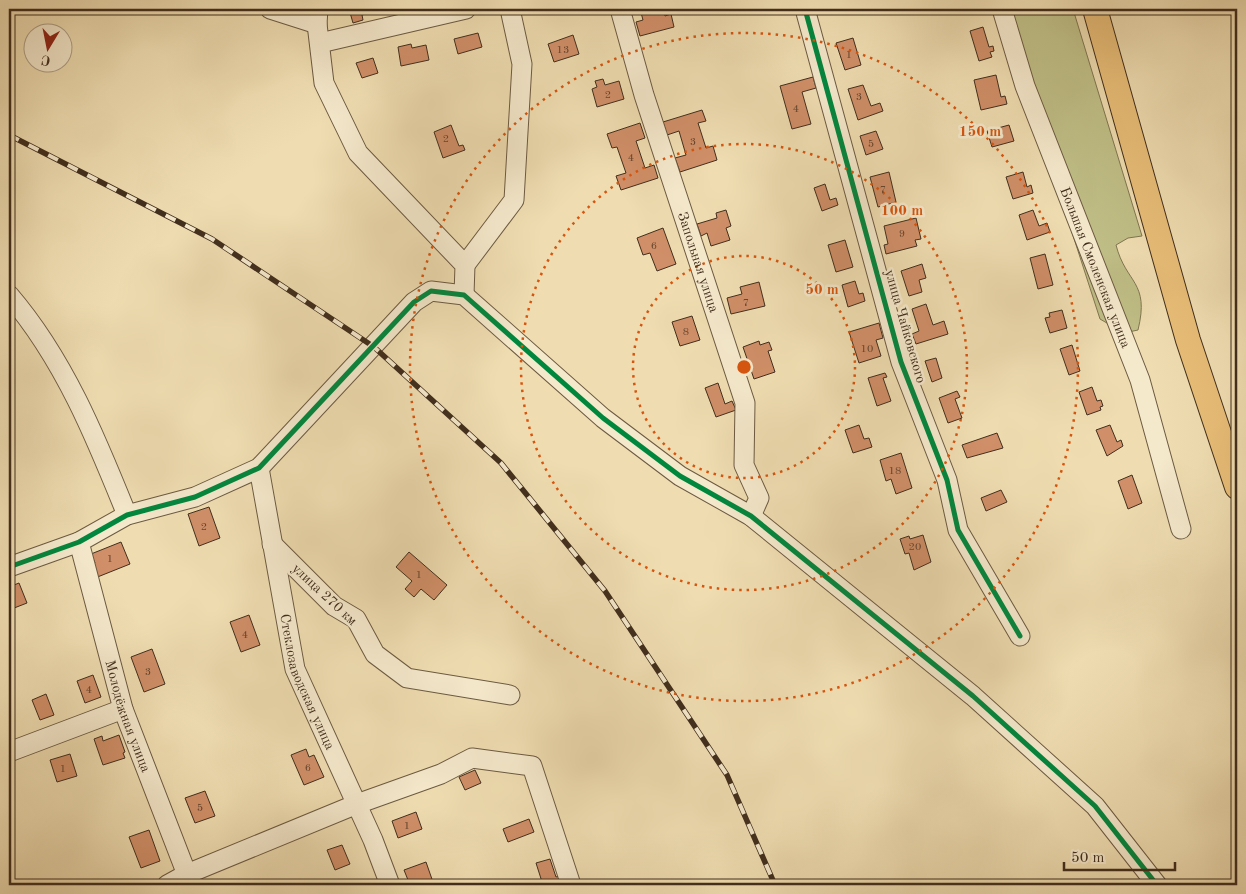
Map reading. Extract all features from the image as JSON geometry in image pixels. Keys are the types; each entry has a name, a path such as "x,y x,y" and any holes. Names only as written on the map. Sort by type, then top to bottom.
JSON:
{"main road":[{"path":"1096,9 1188,340 1237,487"}],"street":[{"path":"270,9 318,16 324,83 358,153 465,265"},
{"path":"320,43 466,9"},
{"path":"464,295 465,265 514,200 522,64 510,9"},
{"name":"Запольная улица","path":"620,9 644,95 745,403 744,465 759,498 752,516"},
{"name":"улица Чайковского","path":"805,9 901,362 946,480 958,530 1020,636"},
{"name":"Большая Смоленская улица","path":"1002,9 1026,86 1140,380 1181,528"},
{"path":"9,567 79,542 127,515 195,497 259,468 414,302 431,292 464,295 603,418 680,476 752,516 973,696 1095,806 1157,885"},
{"path":"9,295 55,359 95,436 127,515"},
{"name":"Стеклозаводская улица","path":"259,468 295,669 357,804 390,885"},
{"name":"Молодёжная улица","path":"79,542 123,709 189,880"},
{"name":"улица 270 км","path":"272,544 334,606 356,619 375,654 408,678 510,695"},
{"path":"9,752 123,709"},
{"path":"167,885 189,880 357,804 441,774 472,758 532,766 571,885"}],"shaded area":[{"path":"1008,9 1073,9 1142,236 1128,238 1116,245 1120,258 1139,292 1141,314 1138,330 1124,333 1100,319 1047,155"}],"building":[{"path":"349,9 381,10 362,15 363,20 353,23"},
{"path":"640,9 663,9 665,16 671,14 674,27 640,36 636,22 643,20"},
{"path":"983,27 989,47 993,46 994,51 990,52 992,57 979,61 970,31"},
{"path":"478,33 482,47 458,54 454,39"},
{"path":"573,35 579,54 554,62 548,44"},
{"path":"853,38 861,65 845,70 836,43"},
{"path":"411,44 412,48 426,45 429,60 401,66 398,47"},
{"path":"373,58 378,73 362,78 356,63"},
{"path":"996,75 1001,97 1005,96 1007,104 981,110 974,80"},
{"path":"813,77 816,88 802,92 811,124 792,129 780,86"},
{"path":"603,79 605,85 619,81 624,99 597,107 592,89 597,87 595,81"},
{"path":"863,85 871,106 880,103 883,111 858,120 848,89"},
{"path":"702,110 706,121 698,123 706,148 713,146 717,160 680,172 675,158 686,155 679,131 667,135 663,122"},
{"path":"640,123 645,138 636,141 645,168 654,165 658,178 621,190 616,176 626,173 617,147 612,148 607,134"},
{"path":"451,125 459,146 463,145 465,150 443,158 434,132"},
{"path":"1009,125 1014,141 992,147 987,131"},
{"path":"876,131 883,149 866,155 860,136"},
{"path":"889,172 896,202 878,207 870,177"},
{"path":"1023,172 1027,187 1031,185 1033,193 1013,199 1006,177"},
{"path":"825,184 830,200 836,198 838,205 822,211 814,188"},
{"path":"726,210 731,226 726,228 730,240 711,246 707,233 701,236 697,224 717,218 716,213"},
{"path":"1033,210 1039,226 1047,223 1050,232 1027,240 1019,215"},
{"path":"916,218 921,239 915,240 917,246 886,254 884,245 888,244 884,226"},
{"path":"663,228 676,264 657,271 650,253 643,255 637,238"},
{"path":"845,240 853,267 836,272 828,245"},
{"path":"1045,254 1053,285 1038,289 1030,258"},
{"path":"922,264 926,278 919,280 922,292 909,296 901,271"},
{"path":"855,281 859,294 863,293 865,301 848,307 842,285"},
{"path":"759,282 765,306 731,314 727,298 742,294 740,287"},
{"path":"926,304 933,325 944,321 948,334 916,344 912,334 919,331 912,309"},
{"path":"1062,310 1067,328 1050,333 1045,318 1050,317 1049,313"},
{"path":"692,316 700,340 680,346 672,322"},
{"path":"879,323 883,338 876,340 881,356 859,363 849,332"},
{"path":"759,341 760,345 769,342 772,350 768,351 775,372 754,379 743,347"},
{"path":"1072,345 1080,371 1069,375 1060,349"},
{"path":"936,358 942,378 932,382 925,361"},
{"path":"885,373 887,377 883,378 891,401 877,406 868,378"},
{"path":"718,383 725,404 732,401 736,410 716,417 705,388"},
{"path":"1092,387 1097,401 1101,400 1103,406 1100,407 1101,410 1087,415 1079,392"},
{"path":"957,391 960,397 955,399 962,418 948,423 939,398"},
{"path":"859,425 864,439 869,438 872,447 853,453 845,430"},
{"path":"1110,425 1117,442 1121,440 1123,446 1107,456 1096,430"},
{"path":"997,433 1003,448 967,458 962,445"},
{"path":"901,453 912,488 896,494 891,479 886,481 880,460"},
{"path":"1132,475 1142,503 1128,509 1118,481"},
{"path":"1001,490 1007,502 986,511 981,498"},
{"path":"209,507 220,538 199,546 188,514"},
{"path":"923,535 931,562 914,570 909,553 905,554 900,539 909,536 910,539"},
{"path":"121,542 130,564 95,578 90,565 95,563 91,554"},
{"path":"409,552 447,585 434,600 421,589 414,597 405,589 412,581 396,567"},
{"path":"19,583 27,603 9,610 9,587"},
{"path":"249,615 260,645 241,652 230,622"},
{"path":"152,649 165,684 144,692 131,657"},
{"path":"93,675 101,697 85,703 77,681"},
{"path":"46,694 54,715 40,720 32,700"},
{"path":"119,735 125,752 123,753 125,758 103,765 94,739 102,736 103,741"},
{"path":"306,749 309,757 314,755 324,777 304,785 291,755"},
{"path":"70,754 77,776 57,782 50,760"},
{"path":"475,770 481,783 465,790 459,777"},
{"path":"205,791 215,816 195,823 185,798"},
{"path":"416,812 422,829 398,838 392,821"},
{"path":"529,819 534,832 508,842 503,829"},
{"path":"149,830 160,861 141,868 129,837"},
{"path":"342,845 350,864 335,870 327,850"},
{"path":"550,859 556,877 559,876 562,884 543,885 536,863"},
{"path":"426,862 434,885 410,885 404,870"}],"railway":[{"path":"9,135 212,239 374,347 501,463 605,591 727,775 775,885"}],"cycle path":[{"path":"805,9 901,362 947,480 958,530 1020,636"},
{"path":"9,567 79,542 127,515 195,497 259,468 414,302 431,291 464,295 603,418 680,476 751,516 973,696 1095,806 1157,885"}]}
